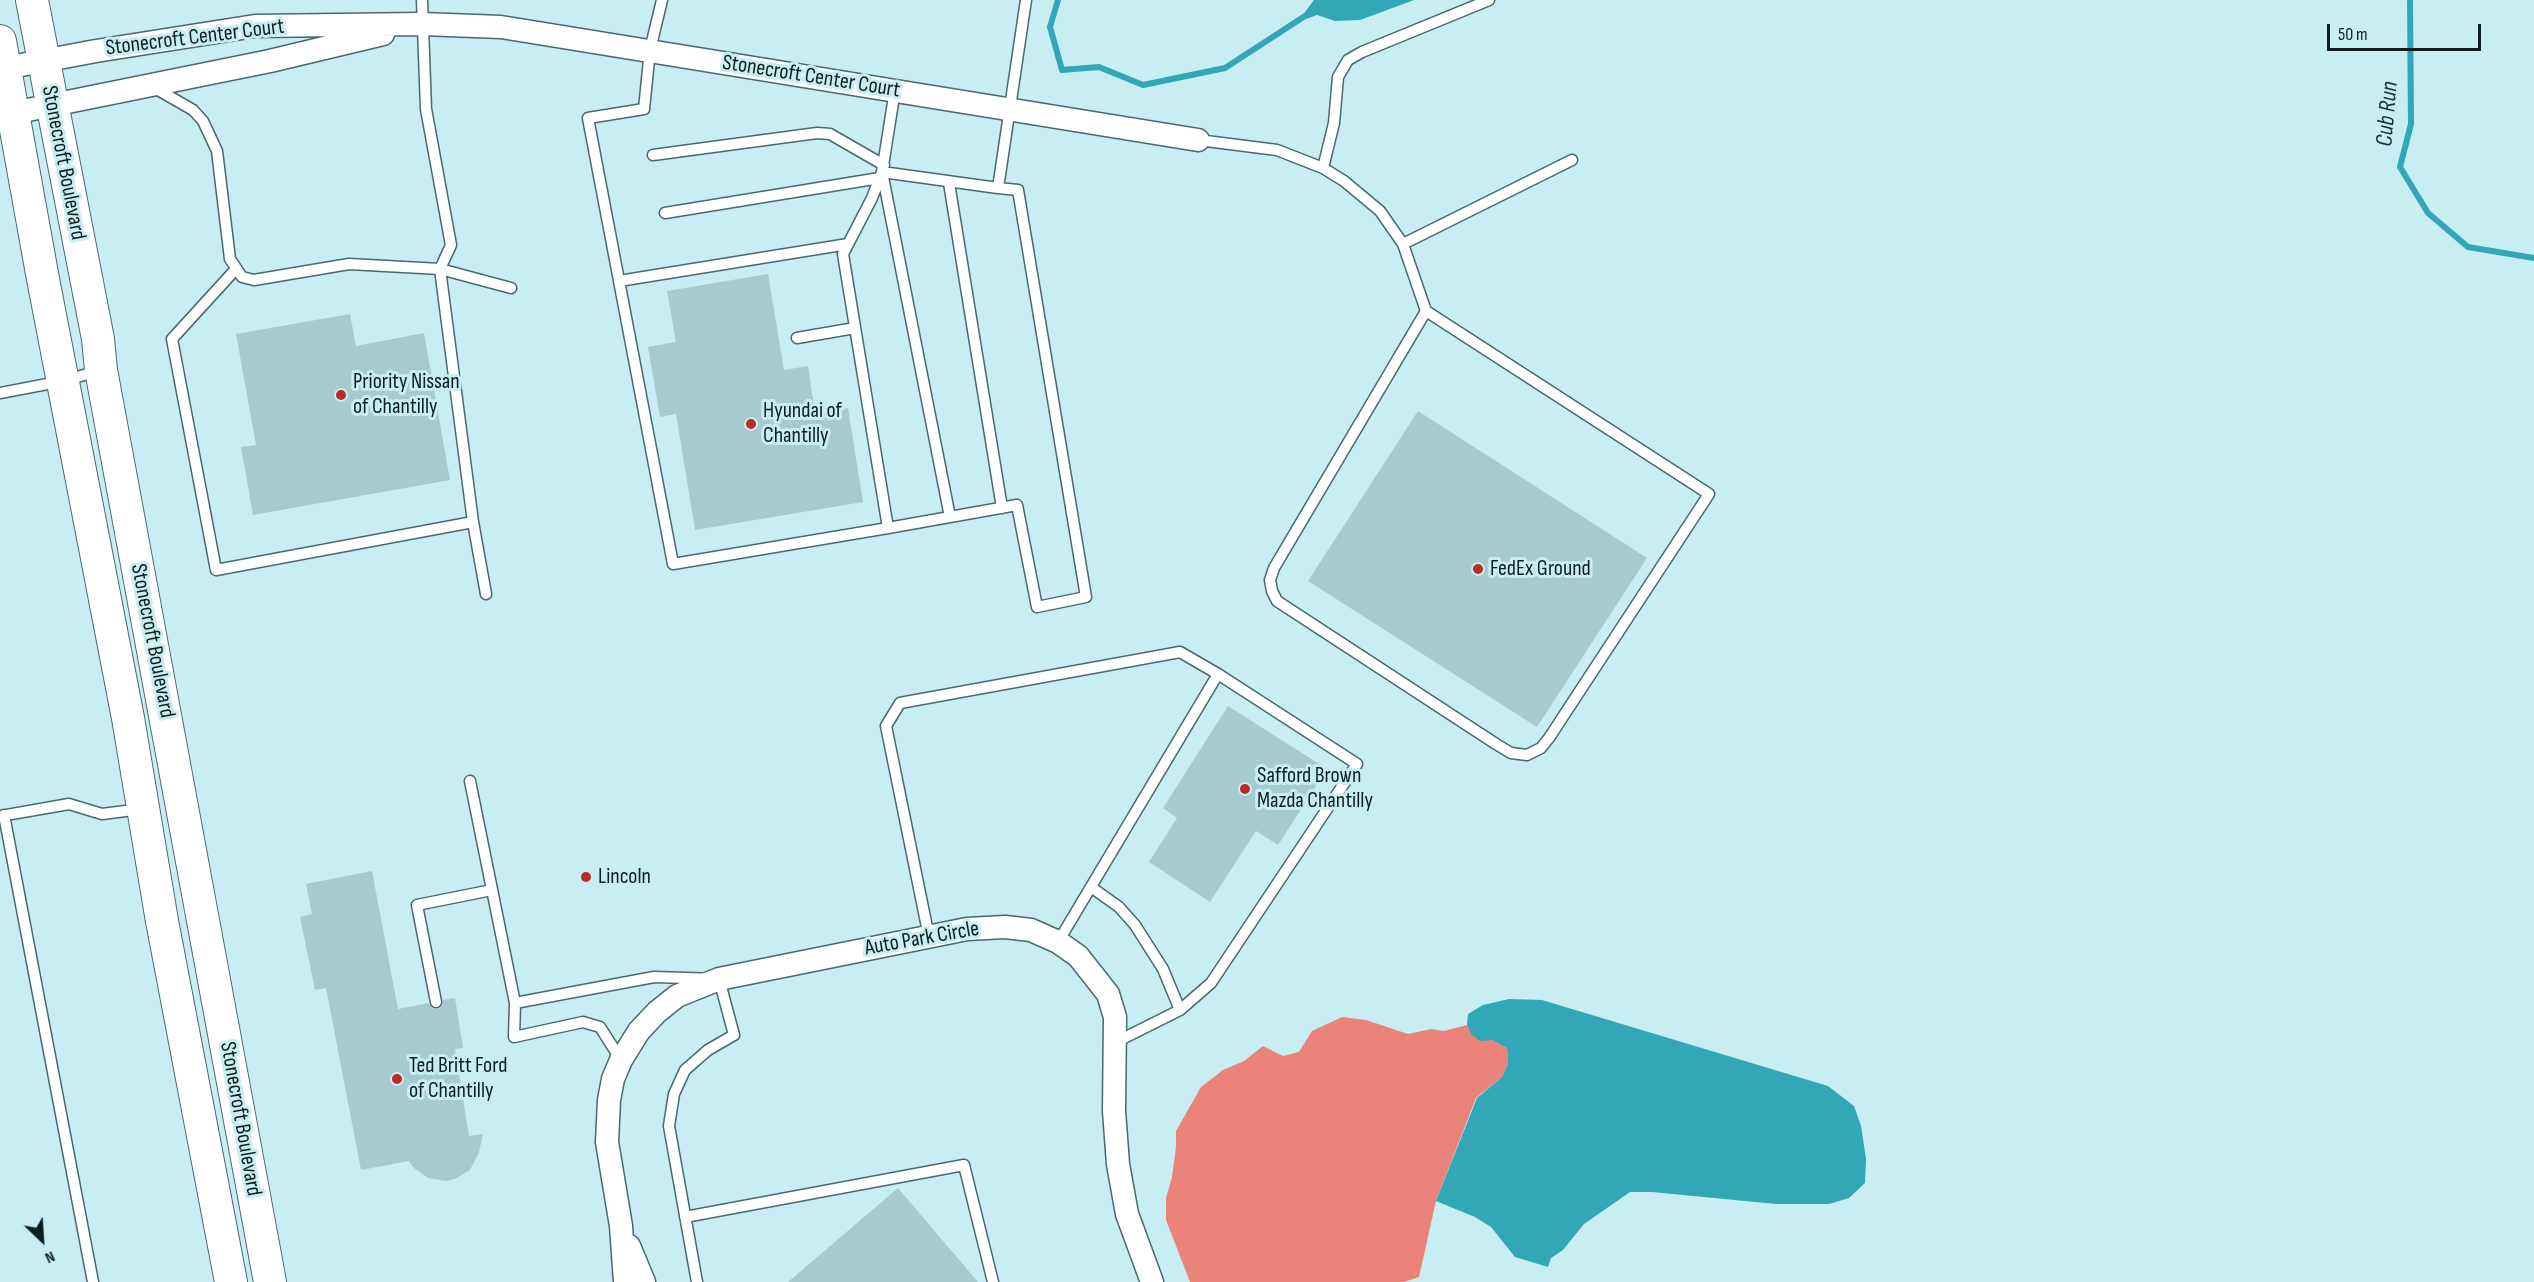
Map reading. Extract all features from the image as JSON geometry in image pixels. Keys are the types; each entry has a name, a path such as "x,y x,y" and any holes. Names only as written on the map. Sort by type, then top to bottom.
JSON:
{"main road":[{"name":"Stonecroft Boulevard","path":"32,0 98,339 101,370 270,1282"},
{"name":"Stonecroft Boulevard","path":"3,55 162,921 231,1282"}],"street":[{"name":"Stonecroft Center Court","path":"13,113 147,84 270,61 422,24"},
{"name":"Stonecroft Center Court","path":"3,55 43,61 255,26 422,24 501,27 1198,140"},
{"name":"Auto Park Circle","path":"625,1282 621,1226 607,1142 613,1079 621,1060 639,1031 657,1012 677,996 719,979 967,929 1005,927 1031,930 1058,942 1078,956 1108,994 1115,1017 1114,1110 1118,1164 1127,1214 1152,1282"},
{"name":"Auto Park Circle","path":"621,1226 644,1282"}],"lane":[{"path":"422,0 426,109 451,245 440,269 473,522 486,594"},
{"path":"662,0 650,50 644,109 588,118 673,564 1017,505 1037,606 1086,597 1018,190 949,183 882,172 665,213"},
{"path":"998,188 1026,0"},
{"path":"1323,168 1334,123 1338,77 1348,60 1362,52 1489,0"},
{"path":"147,84 193,110 203,121 217,151 230,259 242,278 254,280 349,264 440,269 511,288"},
{"path":"888,528 843,254 872,198 882,172 895,90"},
{"path":"653,155 817,133 830,134 882,172 950,517"},
{"path":"1198,140 1277,150 1323,168 1344,181 1380,211 1403,243 1426,311 1709,494 1549,738 1541,748 1527,755 1511,753 1496,744 1276,601 1272,591 1270,580 1274,568 1426,311"},
{"path":"1403,243 1572,160"},
{"path":"949,183 1002,508"},
{"path":"619,281 848,244"},
{"path":"235,270 172,339 216,570 473,522"},
{"path":"796,338 855,328"},
{"path":"0,393 63,381 101,370"},
{"path":"929,937 886,726 900,703 1180,652 1357,764 1203,992 1180,1010 1116,1042"},
{"path":"1058,942 1218,674"},
{"path":"470,781 515,1003 514,1037 583,1023 600,1027 621,1060"},
{"path":"93,1282 2,815 69,804 102,814 143,809"},
{"path":"1091,887 1119,907 1135,925 1163,969 1180,1010"},
{"path":"436,1002 417,904 492,890"},
{"path":"515,1003 654,977 719,979 734,1035 708,1050 686,1070 677,1083 669,1126 697,1282"},
{"path":"685,1217 964,1164 993,1282"}],"shaded area":[{"path":"1342,1017 1366,1020 1408,1034 1431,1029 1444,1031 1467,1025 1471,1034 1492,1040 1507,1048 1508,1064 1502,1077 1476,1098 1436,1201 1419,1277 1404,1282 1190,1282 1166,1220 1166,1198 1172,1177 1176,1131 1201,1087 1223,1070 1244,1061 1263,1046 1283,1056 1299,1052 1312,1031"}],"water":[{"path":"1314,0 1414,0 1360,20 1335,21 1317,15 1306,19 1305,12"},
{"path":"1509,999 1542,1000 1828,1086 1854,1106 1861,1126 1866,1159 1865,1183 1849,1198 1829,1204 1776,1204 1652,1192 1630,1192 1584,1224 1563,1250 1551,1258 1548,1267 1515,1257 1491,1227 1475,1217 1436,1201 1477,1098 1502,1077 1508,1064 1507,1048 1492,1040 1480,1041 1471,1034 1467,1025 1468,1014 1483,1005"}],"building":[{"path":"768,274 784,370 808,366 815,413 848,408 863,502 695,530 676,414 660,417 648,347 676,342 667,291"},
{"name":"Priority Nissan of Chantilly","path":"350,314 356,346 424,333 450,480 253,515 241,447 256,445 236,334"},
{"name":"FedEx Ground","path":"1418,411 1647,558 1537,727 1308,581"},
{"name":"Safford Brown Mazda Chantilly","path":"1228,706 1327,769 1278,845 1256,831 1210,902 1149,862 1177,818 1163,808"},
{"path":"372,871 398,1009 429,1003 433,1009 438,1009 443,1005 443,1000 455,998 463,1048 455,1049 469,1136 483,1134 479,1152 470,1170 455,1179 446,1181 428,1178 414,1168 409,1161 361,1170 326,988 315,990 300,917 312,914 306,884"},
{"path":"898,1188 978,1282 788,1282"}],"waterway":[{"path":"1058,0 1050,27 1062,70 1099,67 1143,85 1225,68 1305,16"},
{"name":"Cub Run","path":"2410,0 2411,124 2400,167 2428,213 2468,247 2534,258"}],"place":[{"name":"Priority Nissan of Chantilly","path":"341,395"},
{"name":"Hyundai of Chantilly","path":"751,424"},
{"name":"FedEx Ground","path":"1478,569"},
{"name":"Safford Brown Mazda Chantilly","path":"1245,789"},
{"name":"Lincoln","path":"586,877"},
{"name":"Ted Britt Ford of Chantilly","path":"397,1079"}]}
